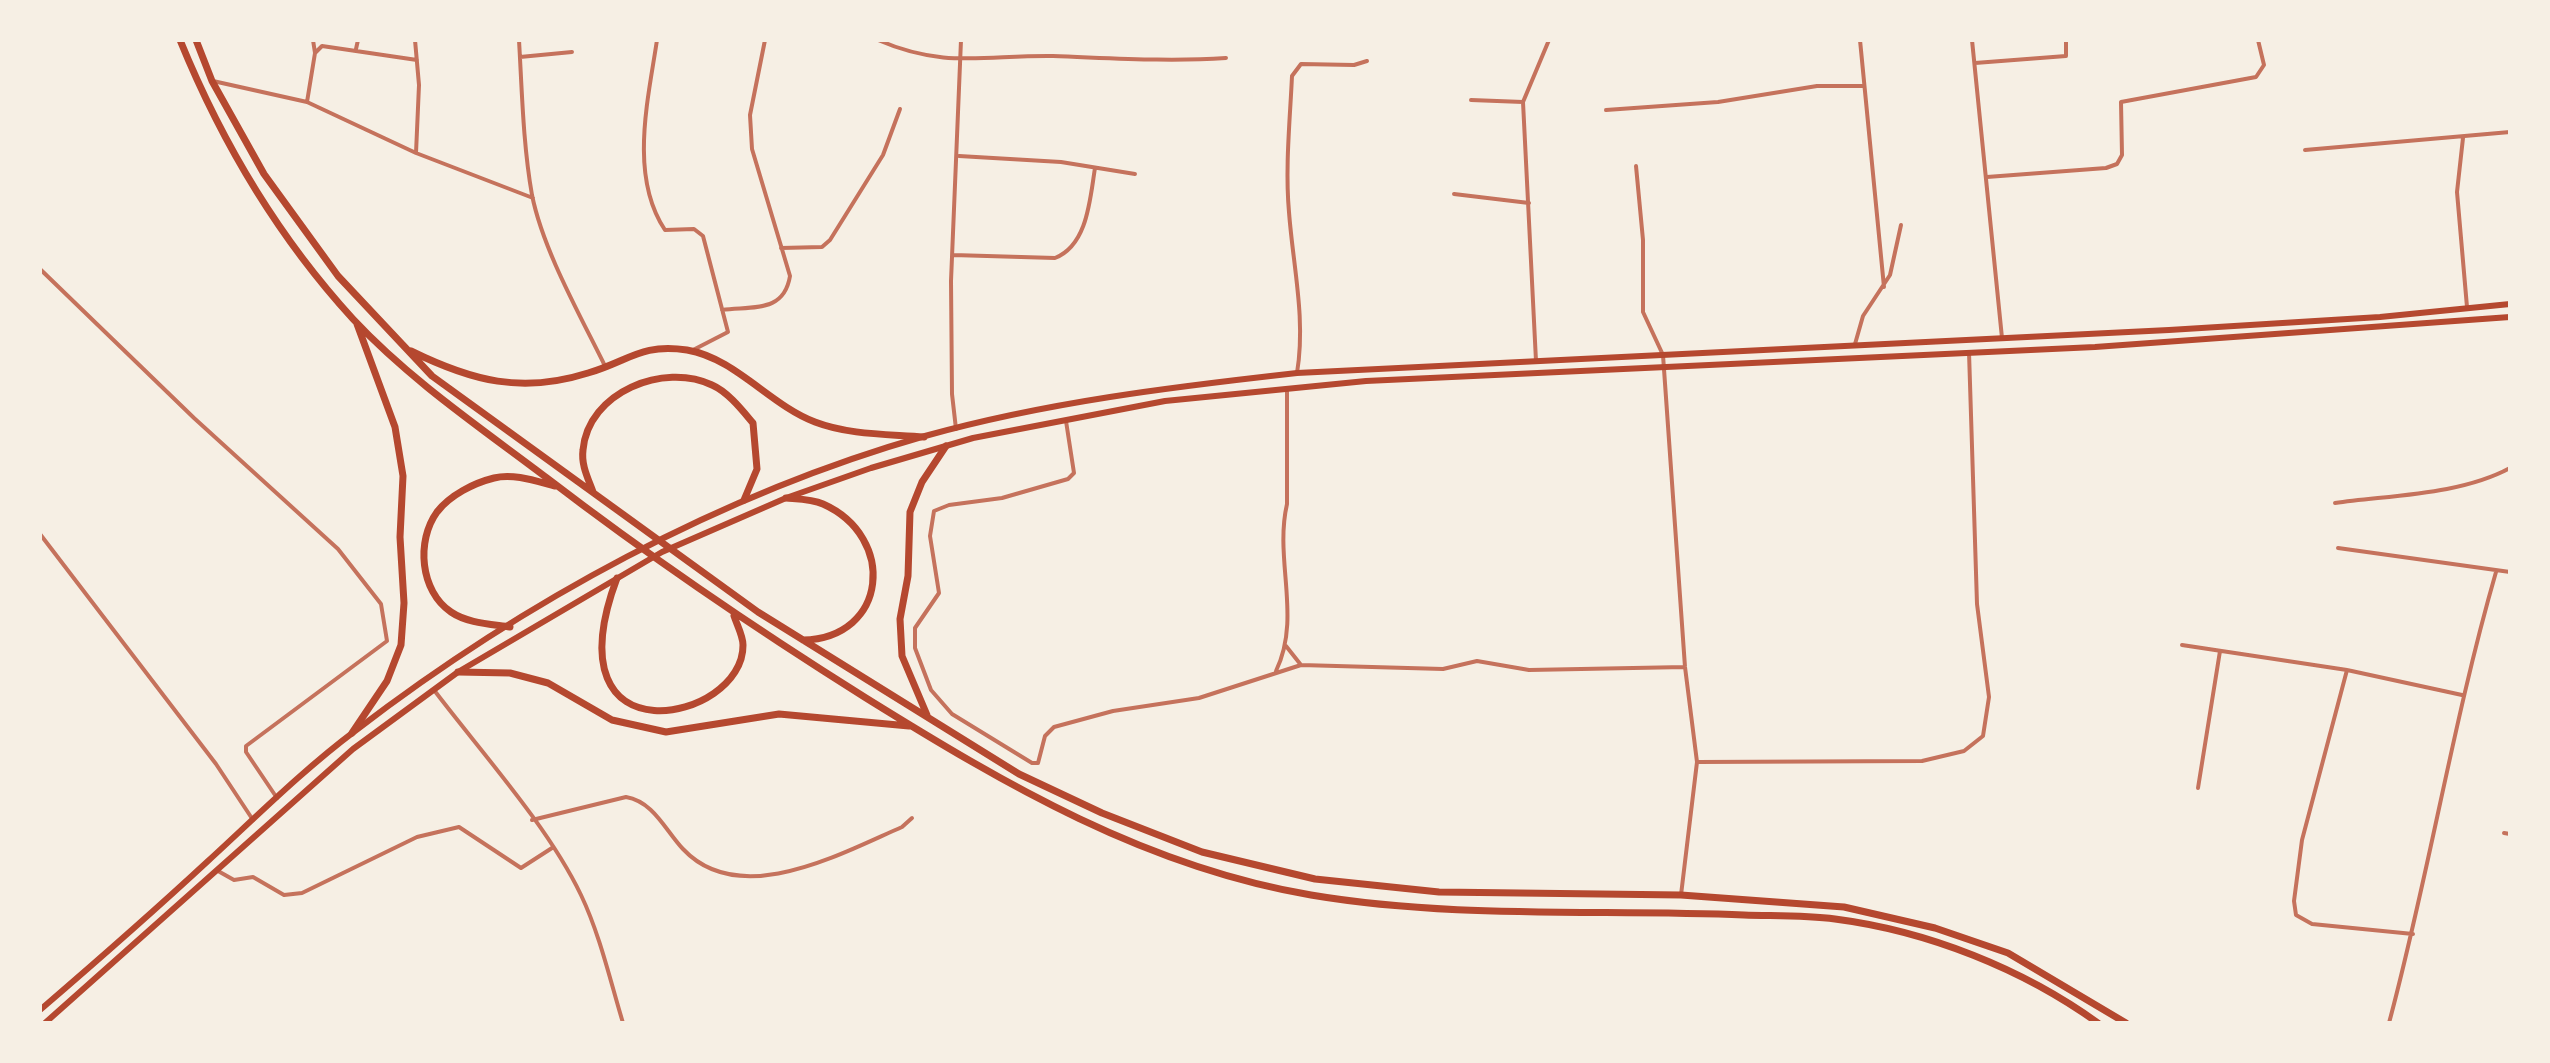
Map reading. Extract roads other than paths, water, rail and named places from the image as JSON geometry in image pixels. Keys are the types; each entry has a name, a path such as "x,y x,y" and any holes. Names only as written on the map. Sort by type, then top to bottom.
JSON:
{"highway":[{"path":"180,40 202,95 248,180 291,246 356,322 410,372 631,542 733,614 913,727 1098,831 1237,878 1313,896 1443,908 1836,919 1930,940 2005,969 2098,1023"},
{"path":"196,40 212,81 264,174 338,276 432,376 802,640 1019,774 1102,813 1202,852 1315,879 1439,892 1681,895 1844,907 1935,928 2008,953 2126,1023"},
{"path":"352,733 387,681 401,645 404,603 400,537 403,476 395,427 356,322"},
{"path":"405,348 475,379 506,384 588,374 652,346 691,350 743,377 773,399 814,422 856,432 924,437"},
{"path":"594,494 584,466 583,450 587,430 598,411 622,392 652,379 679,374 714,385 753,423 757,469 744,500"},
{"path":"928,717 902,656 900,619 908,576 910,512 922,482 946,446"},
{"path":"510,627 463,619 437,600 423,559 436,514 456,495 496,477 558,486"},
{"path":"786,498 821,503 838,512 857,527 873,558 872,596 860,613 835,633 821,639 802,640"},
{"path":"617,578 603,614 600,658 608,682 621,699 631,705 668,711 702,702 728,679 740,661 743,644 733,614"},
{"path":"458,672 510,673 548,683 612,720 666,732 779,714 913,727"}],"main road":[{"path":"40,1010 352,733 429,676 652,543 744,500 924,437 1042,408 1144,391 1297,373 2349,319 2510,304"},
{"path":"45,1023 353,749 458,672 617,578 714,526 786,498 946,446 1066,418 1233,392 1287,387 2247,339 2510,317"}],"street":[{"path":"307,102 315,53 313,40"},
{"path":"356,49 358,40"},
{"path":"415,40 416,153"},
{"path":"519,40 524,130 533,198 563,281 605,366"},
{"path":"657,40 644,147 648,188 665,230 694,229 703,236 728,332 691,350"},
{"path":"722,310 771,304 785,296 790,276 750,133 765,40"},
{"path":"878,40 914,54 960,61 1051,56 1172,62 1226,58"},
{"path":"956,429 952,394 953,255 961,40"},
{"path":"1536,361 1523,102 1549,40"},
{"path":"1860,40 1884,287"},
{"path":"1972,40 2002,338"},
{"path":"1975,63 2066,56 2066,40"},
{"path":"1987,177 2106,168 2117,164 2122,155 2121,102 2256,77 2264,65 2258,40"},
{"path":"315,53 322,46 417,60"},
{"path":"520,57 572,52"},
{"path":"1297,373 1301,333 1288,209 1292,76 1301,64 1354,65 1367,61"},
{"path":"212,81 307,102 416,153 533,198"},
{"path":"1606,110 1739,100 1817,86 1864,86"},
{"path":"1471,100 1523,102"},
{"path":"781,248 822,247 830,240 883,155 900,109"},
{"path":"2305,150 2510,132"},
{"path":"2463,138 2457,192 2467,309"},
{"path":"959,156 1135,174"},
{"path":"1636,166 1643,240 1643,312 1663,355 1685,667 1697,762 1681,895"},
{"path":"953,255 1055,258 1063,255 1073,246 1087,212 1095,168"},
{"path":"1454,194 1529,203"},
{"path":"1855,344 1863,316 1884,287 1897,254 1901,225"},
{"path":"40,269 194,418 303,514 359,572 381,604 387,641 246,746 246,752 277,798"},
{"path":"1697,762 1922,761 1964,751 1983,736 1989,697 1977,604 1969,352"},
{"path":"1276,671 1289,629 1282,523 1287,504 1287,387"},
{"path":"1066,418 1075,464 1074,473 1068,479 1002,498 949,505 934,511 930,536 939,593 915,628 915,648 931,690 952,714 1032,763 1038,763 1045,736 1054,727 1113,711 1199,698 1301,665 1443,669 1477,661 1529,670 1685,667"},
{"path":"2335,503 2464,484 2491,478 2510,468"},
{"path":"40,534 216,764 253,820"},
{"path":"2338,548 2510,572"},
{"path":"2389,1023 2413,934 2462,695 2496,572"},
{"path":"2182,645 2347,670 2462,695"},
{"path":"1286,646 1301,665"},
{"path":"2198,788 2220,651"},
{"path":"2347,670 2302,840 2294,901 2296,915 2312,924 2413,934"},
{"path":"433,689 532,820 581,893 596,929 623,1023"},
{"path":"532,820 626,797 642,800 686,852 709,866 740,876 775,875 813,864 902,827 912,818"},
{"path":"218,871 234,880 253,877 284,895 302,893 392,847 443,829 459,827 521,868 552,848"}]}
